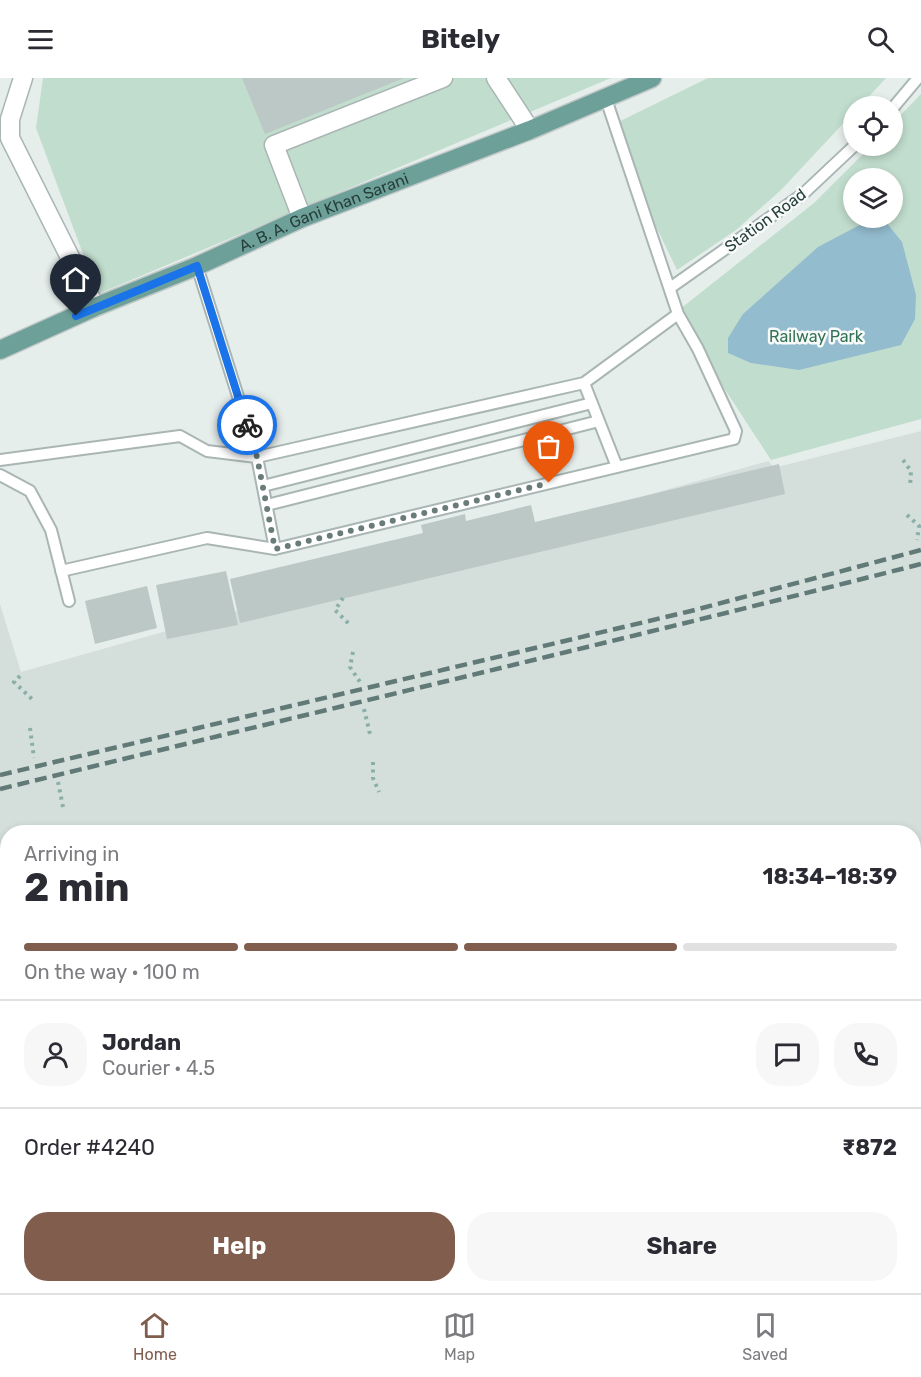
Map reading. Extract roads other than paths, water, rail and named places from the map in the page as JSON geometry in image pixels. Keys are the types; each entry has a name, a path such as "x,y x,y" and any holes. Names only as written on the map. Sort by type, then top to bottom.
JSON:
{"main road":[{"name":"A. B. A. Gani Khan Sarani","path":"0,350 95,307 197,266 302,218 530,130 652,78"}],"street":[{"path":"23,78 5,136 95,307"},
{"path":"302,218 274,145 442,78"},
{"path":"496,78 530,130"}],"lane":[{"path":"903,96 918,78"},
{"path":"61,571 207,538 275,549 734,439 736,431 698,349 678,314 606,99"},
{"name":"Station Road","path":"670,288 802,195 843,156"},
{"path":"197,266 257,457 275,549"},
{"path":"0,460 180,436 207,451 257,457 584,384 678,314"},
{"path":"584,384 617,467"},
{"path":"263,486 592,403"},
{"path":"267,505 599,421"},
{"path":"0,475 30,491 51,530 69,601"}],"water":[{"path":"854,228 891,228 902,242 916,295 915,319 901,345 799,370 751,363 728,353 728,338 743,314 818,247"}],"railway":[{"path":"0,775 691,611 921,550"},
{"path":"0,789 921,564"}],"park label":[{"name":"Railway Park","path":"816,336"}]}
